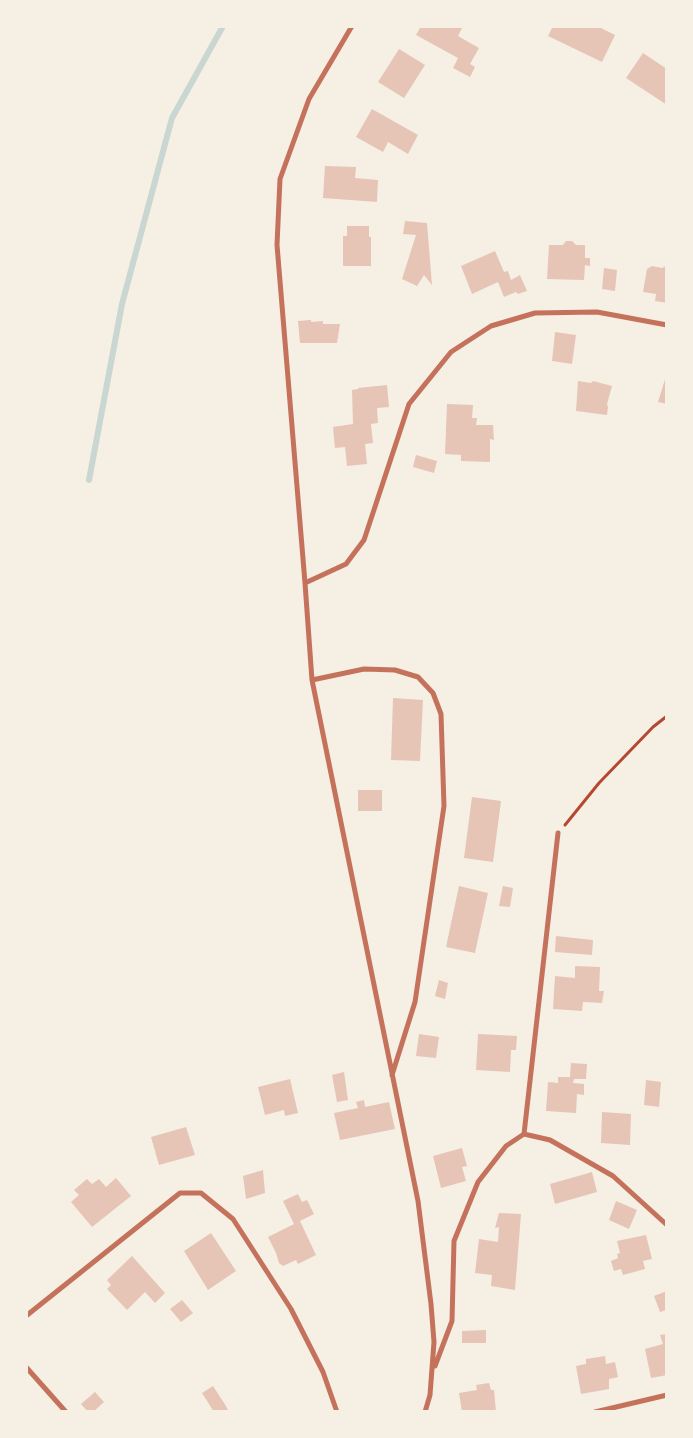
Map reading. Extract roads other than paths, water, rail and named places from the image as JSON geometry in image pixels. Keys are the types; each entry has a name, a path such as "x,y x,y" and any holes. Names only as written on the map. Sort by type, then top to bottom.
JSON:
{"street":[{"path":"352,26 309,99 280,180 276,245 312,680 418,1201 434,1342 430,1395 425,1412"},
{"path":"305,583 346,564 364,540 409,404 451,352 491,326 535,313 597,312 667,325"},
{"path":"312,680 364,669 396,670 418,677 433,693 441,714 444,806 415,1002 392,1076"},
{"path":"524,1134 558,833"},
{"path":"433,1371 452,1321 454,1241 478,1182 506,1146 524,1134 550,1140 613,1176 667,1225"},
{"path":"26,1316 180,1193 201,1193 233,1219 290,1309 322,1372 337,1412"},
{"path":"26,1367 66,1412"},
{"path":"595,1412 667,1395"}],"waterway":[{"path":"89,480 122,304 172,118 223,26"}]}
